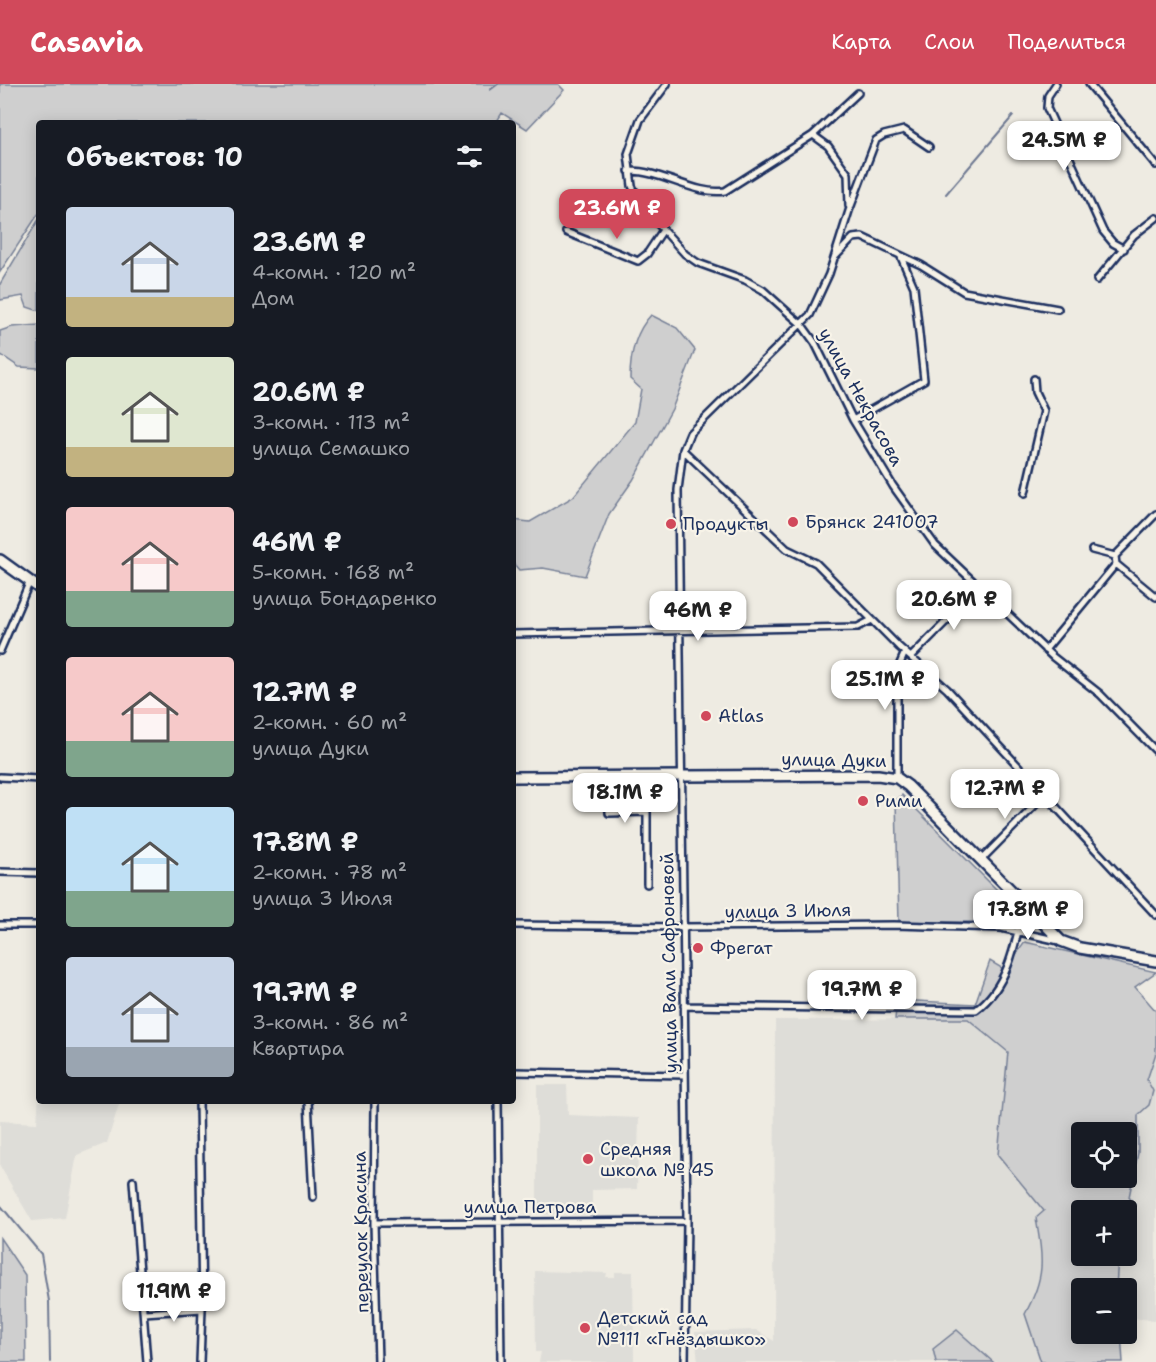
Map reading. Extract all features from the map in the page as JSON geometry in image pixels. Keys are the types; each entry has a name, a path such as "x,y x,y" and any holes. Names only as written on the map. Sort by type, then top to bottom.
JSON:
{"main road":[{"path":"0,560 36,586"},
{"name":"улица Дуки","path":"516,777 878,775 897,778 909,786 1061,941 1080,948 1156,961"}],"street":[{"name":"улица Некрасова","path":"667,84 645,111 632,139 628,171 638,200 691,258 763,290 802,325 815,343 853,420 927,535 1045,650 1100,694 1156,750"},
{"path":"1056,84 1048,96 1047,108 1103,231 1113,243 1124,249"},
{"path":"1089,84 1156,165"},
{"path":"628,171 655,173 715,193 725,191 813,135 858,93"},
{"name":"улица Вали Сафроновой","path":"686,1362 687,1221 678,490 683,450 687,436 722,399 810,315 834,258 874,144 879,137 897,131 909,131 929,147"},
{"path":"813,135 828,146 848,174 849,211"},
{"path":"1097,280 1134,235 1156,218"},
{"path":"566,232 638,261 647,254 663,230"},
{"path":"834,258 858,236 921,265 964,292 1058,309"},
{"path":"853,420 924,380 914,287 902,257"},
{"path":"1025,494 1044,411 1035,392 1034,379"},
{"path":"683,450 788,549 816,563 905,652 947,689 1156,915"},
{"path":"1115,556 1156,514"},
{"path":"1092,550 1115,556"},
{"path":"1115,556 1116,564 1156,597"},
{"path":"1045,650 1116,564"},
{"path":"0,651 30,581"},
{"path":"911,657 980,587"},
{"path":"516,634 858,627 872,620"},
{"path":"897,778 897,671 905,652"},
{"path":"608,776 609,813 647,812 647,884"},
{"path":"0,777 36,779"},
{"path":"981,860 1045,795"},
{"path":"0,872 36,873"},
{"path":"684,1006 969,1012 982,1006 996,991 1014,948 1024,904"},
{"path":"0,925 36,925"},
{"name":"улица 3 Июля","path":"516,925 683,927 894,925 1001,928 1061,941"},
{"path":"516,1072 685,1075"},
{"path":"199,1104 202,1309 200,1362"},
{"path":"308,1104 313,1197"},
{"name":"переулок Красина","path":"375,1104 374,1223 378,1362"},
{"path":"498,1104 501,1362"},
{"path":"133,1181 147,1362"},
{"name":"улица Петрова","path":"374,1223 687,1221"},
{"path":"144,1313 202,1309"}],"shaded area":[{"path":"0,84 558,84 564,90 527,129 502,113 498,120 36,120 36,218 0,272"},
{"path":"36,224 36,310 27,307 23,296 0,300 0,284"},
{"path":"651,315 677,328 695,350 672,409 633,480 609,514 585,576 543,568 519,570 516,566 516,520 530,522 573,497 635,422 641,389 630,379 631,362 637,337"},
{"path":"36,325 36,368 19,367 0,354 0,331 12,327"},
{"path":"902,795 1007,900 997,922 899,922 896,800"},
{"path":"1025,942 1156,972 1135,987 1156,1011 1156,1053 1147,1080 1153,1091 1149,1105 1138,1115 1137,1158 1137,1122 1071,1122 1071,1188 1131,1188 1129,1197 1131,1200 1071,1200 1071,1266 1117,1266 1117,1278 1071,1278 1071,1344 1122,1344 1123,1362 1041,1362 1025,1314 1040,1278 1041,1257 1036,1218 1044,1211 998,1155 1008,1052 968,1019 895,1019 897,1000 975,1004 990,961 1005,970"},
{"path":"968,1019 1008,1052 998,1155 1044,1211 1036,1218 1043,1258 1039,1290 1025,1314 1041,1362 993,1362 957,1330 934,1349 936,1362 698,1362 695,1332 756,1330 774,1341 775,1020"},
{"path":"1156,1053 1156,1320 1137,1319 1137,1278 1117,1278 1117,1266 1137,1266 1137,1200 1129,1197 1131,1188 1137,1188 1138,1115"},
{"name":"Средняя школа № 45","path":"537,1085 567,1085 568,1115 639,1118 637,1189 592,1190 592,1214 537,1214"},
{"path":"38,1104 119,1104 107,1143 77,1155 65,1218 32,1221 0,1166 0,1121 37,1123"},
{"path":"0,1238 25,1275 26,1362 0,1362"},
{"name":"Детский сад №111 «Гнёздышко»","path":"535,1271 607,1273 606,1277 615,1277 615,1272 633,1272 634,1362 539,1362 541,1352 536,1352"},
{"path":"957,1330 993,1362 936,1362 933,1349"}],"waterway":[{"path":"490,90 498,84"},
{"path":"946,194 1013,116"},
{"path":"1,1206 41,1254 49,1301 50,1362"}],"place":[{"name":"Брянск 241007","path":"793,522"},
{"name":"Продукты","path":"671,524"},
{"name":"Atlas","path":"706,716"},
{"name":"Рими","path":"863,801"},
{"name":"Фрегат","path":"698,948"},
{"name":"Средняя школа № 45","path":"588,1159"},
{"name":"Детский сад №111 «Гнёздышко»","path":"585,1328"}]}
